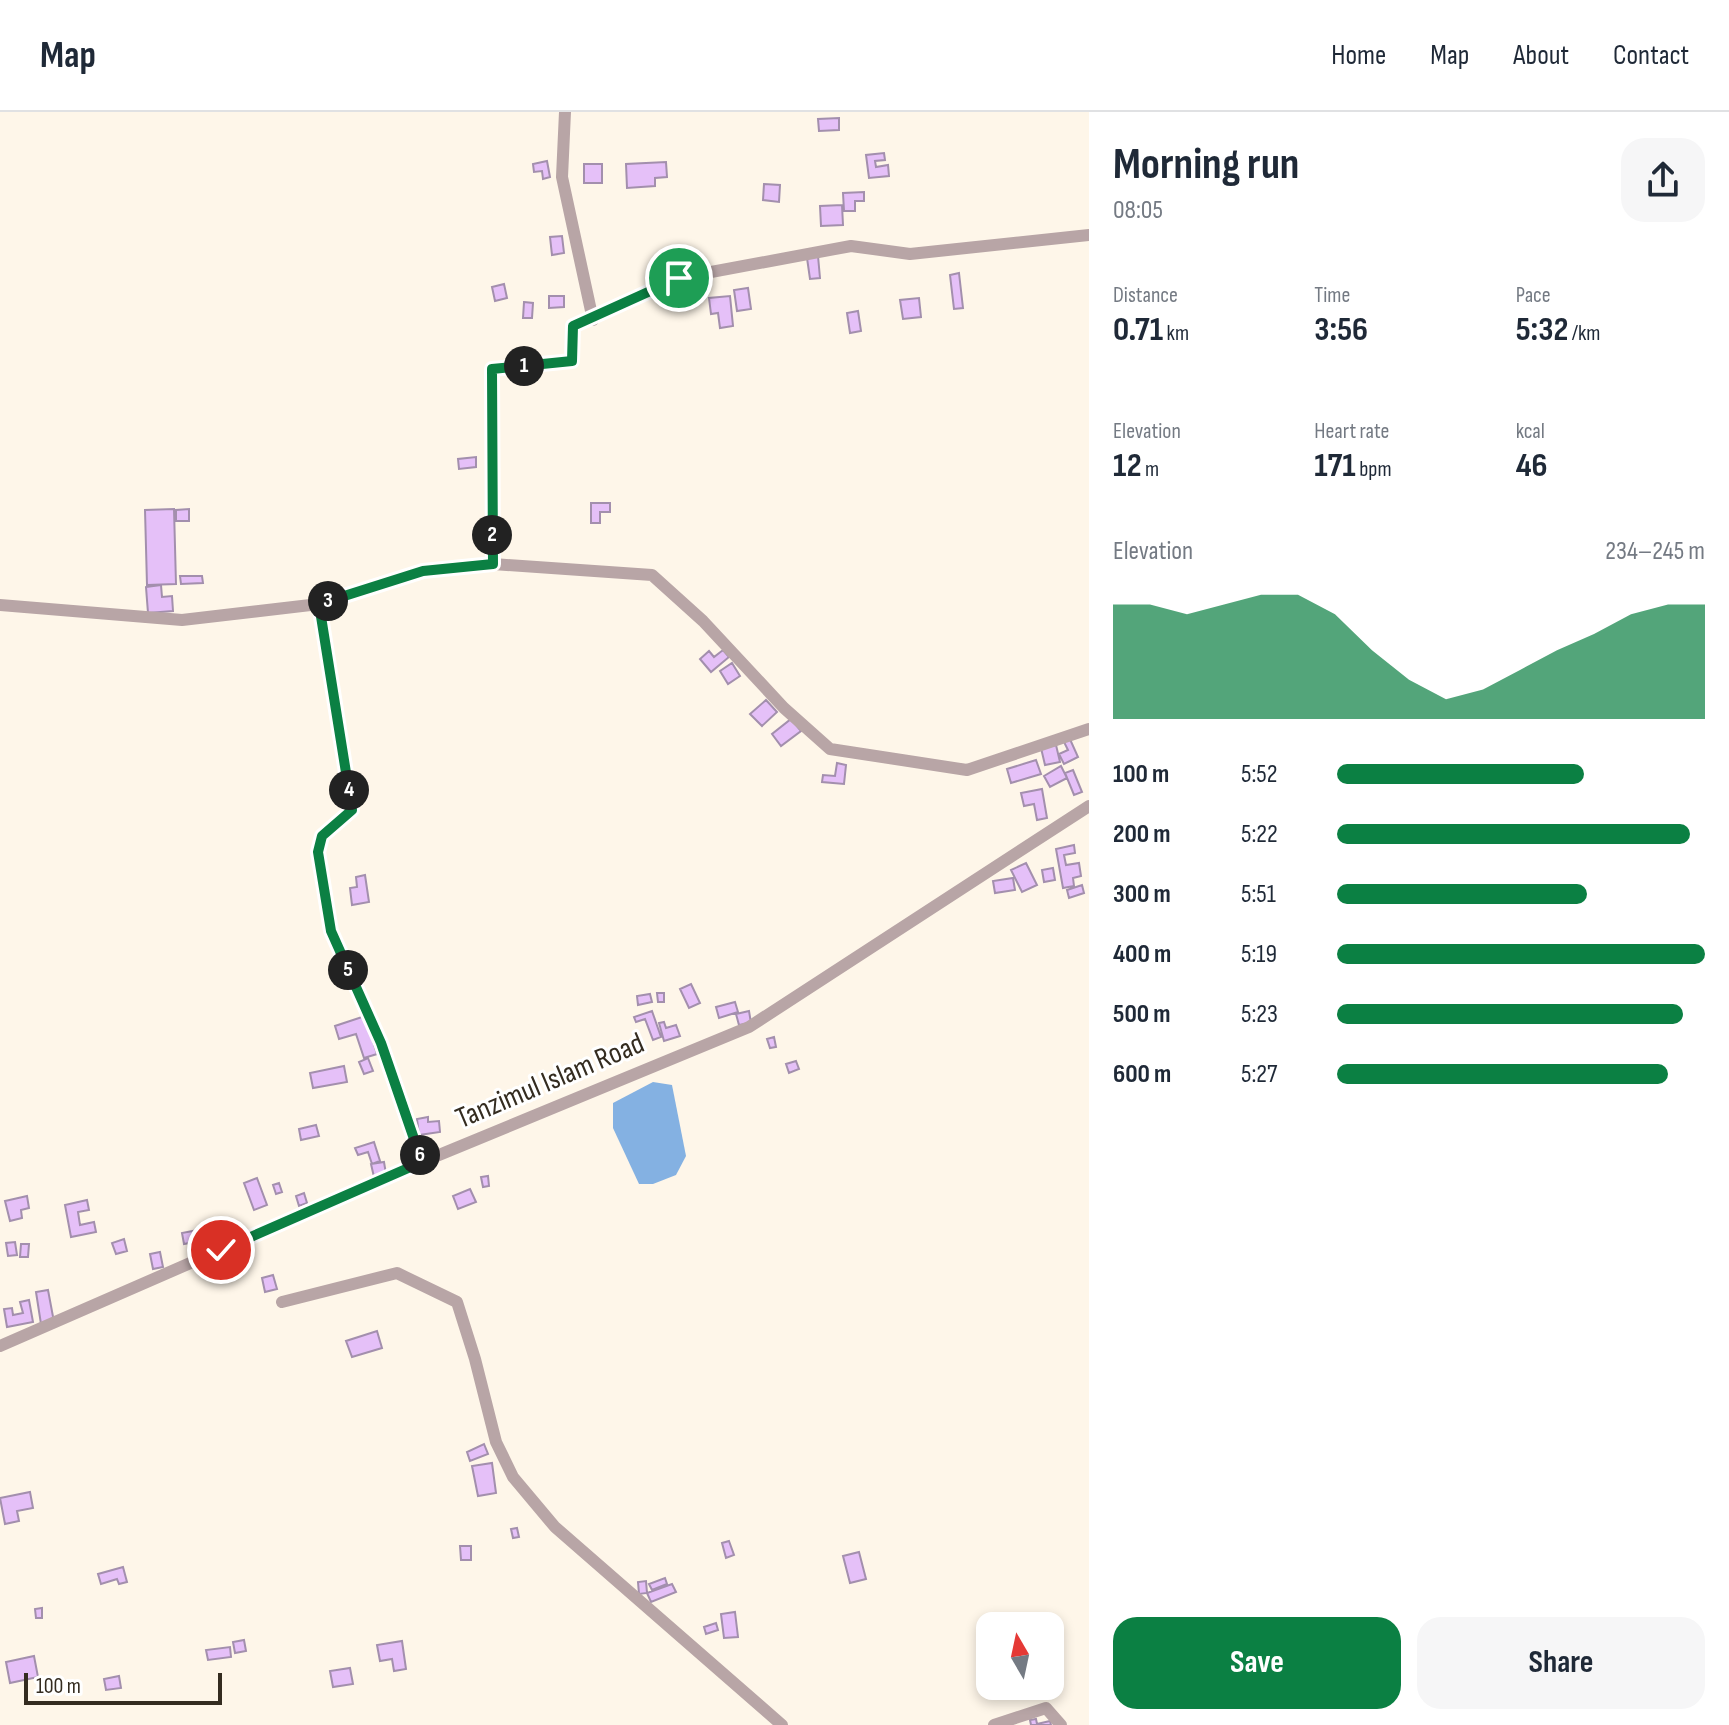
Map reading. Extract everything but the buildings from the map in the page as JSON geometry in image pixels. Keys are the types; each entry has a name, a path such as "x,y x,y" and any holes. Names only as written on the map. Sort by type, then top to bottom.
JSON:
{"street":[{"path":"565,112 562,177 593,320"},
{"path":"493,564 492,369 572,361 573,326 593,320 679,278 851,246 910,254 1089,235"},
{"path":"0,605 182,620 319,604 423,571 493,564 652,575 703,621 784,708 830,749 967,770 1089,729"},
{"path":"319,604 352,810 322,836 318,852 331,931 381,1043 422,1162"},
{"name":"Tanzimul Islam Road","path":"0,1346 422,1162 749,1027 1089,806"},
{"path":"282,1302 397,1273 457,1302 496,1442 513,1477 555,1527 782,1725"},
{"path":"994,1725 1046,1708 1061,1725"}],"water":[{"path":"653,1082 672,1085 686,1156 676,1175 653,1184 639,1184 613,1128 613,1103"}],"route":[{"path":"221,1250 422,1162 381,1043 331,931 318,852 322,836 352,810 319,604 423,571 493,564 492,369 572,361 573,326 593,320 679,278"}]}
